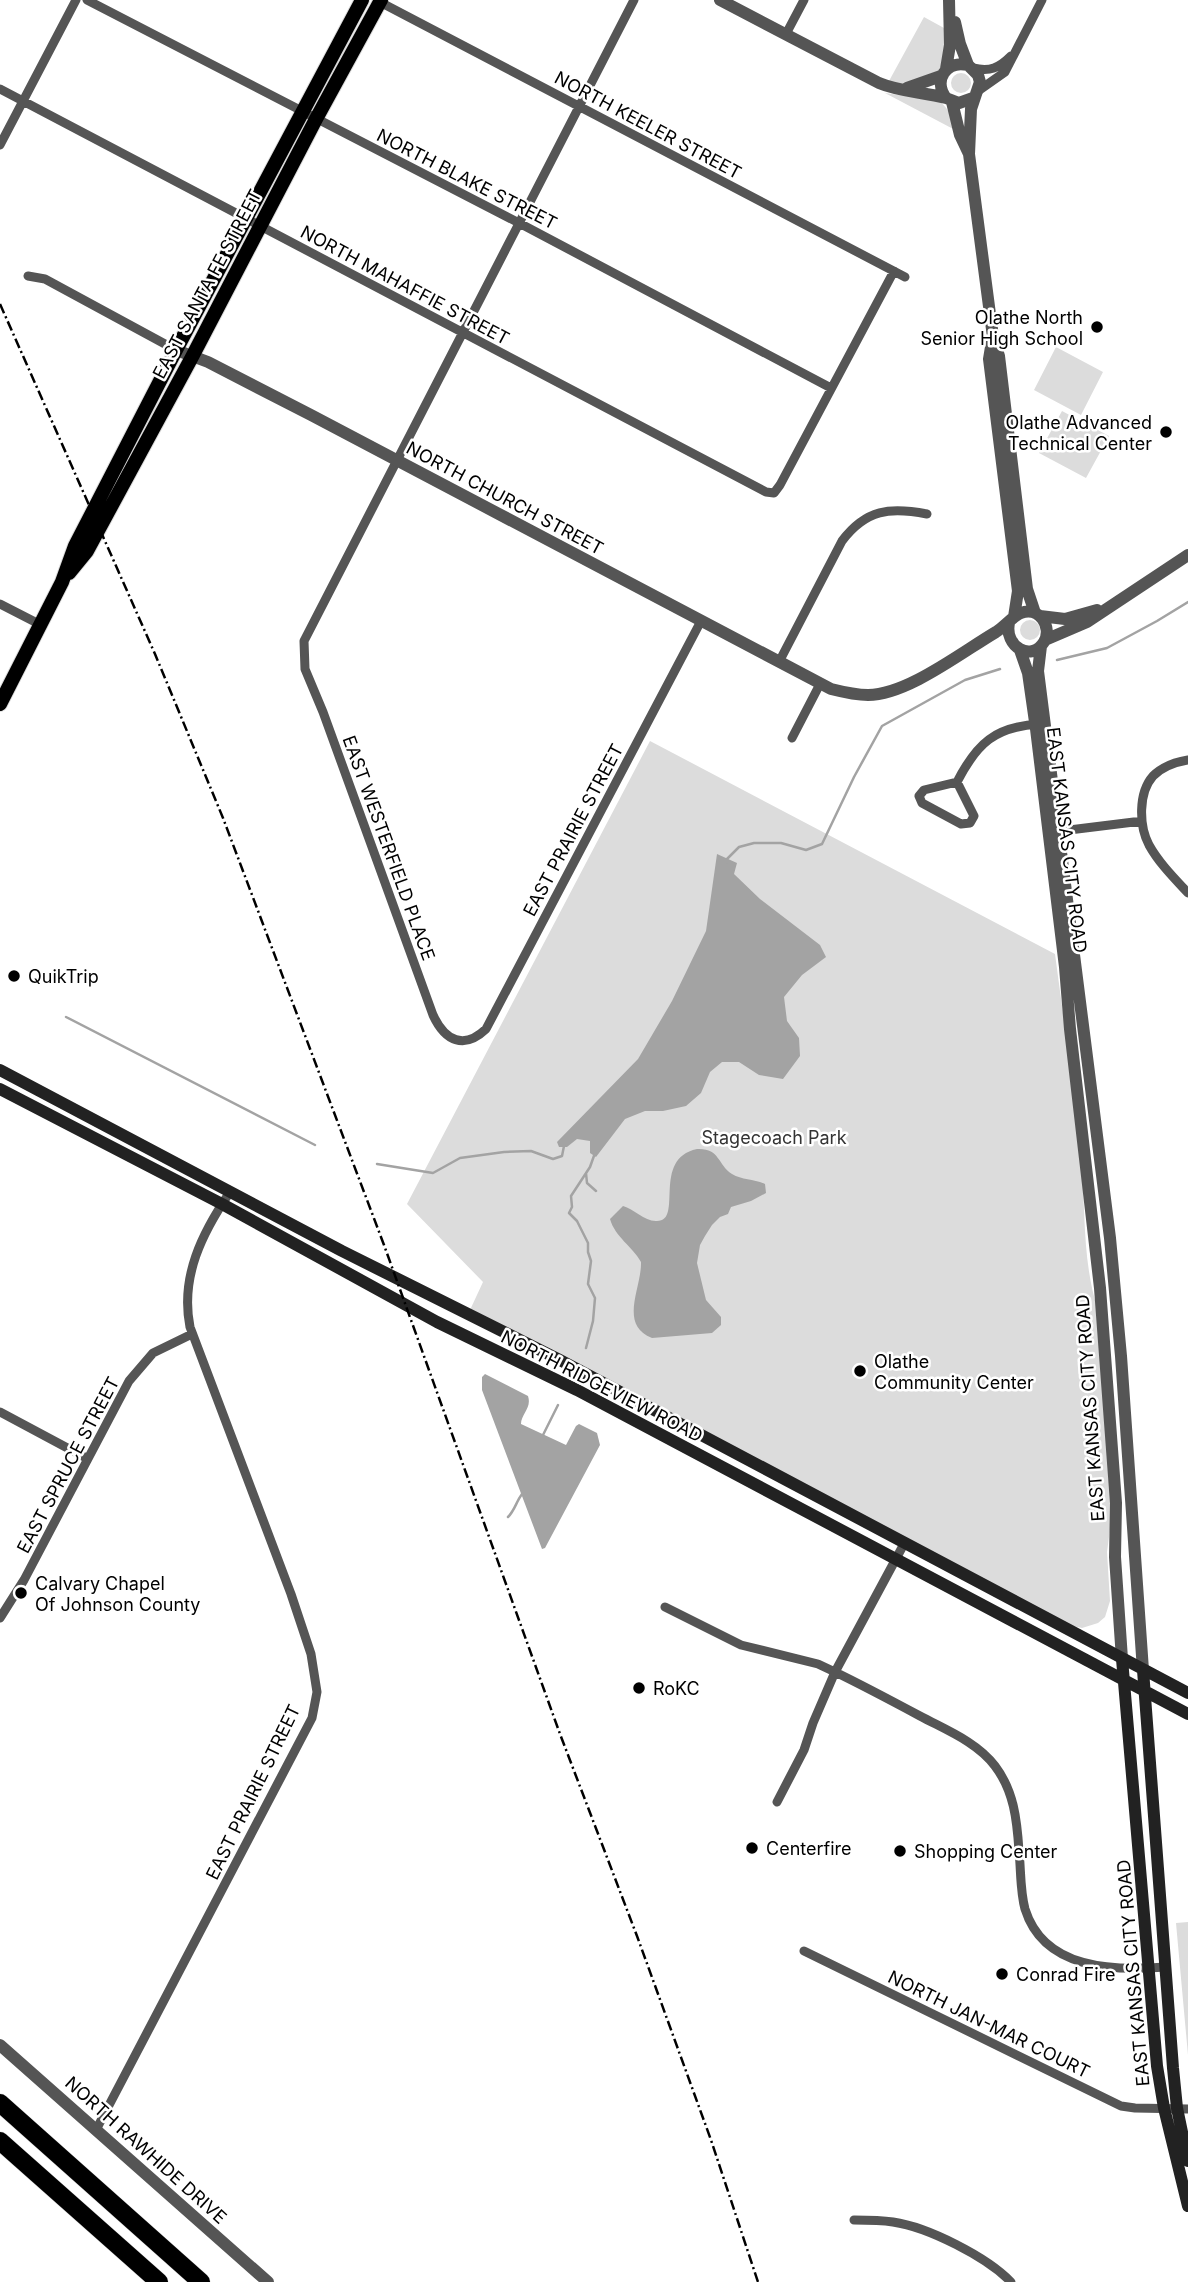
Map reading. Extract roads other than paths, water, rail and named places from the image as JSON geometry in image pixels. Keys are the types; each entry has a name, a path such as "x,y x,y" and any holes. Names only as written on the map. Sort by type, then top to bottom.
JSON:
{"highway":[{"path":"0,2103 201,2282"},
{"path":"0,2141 159,2282"}],"main road":[{"name":"EAST SANTA FE STREET","path":"0,704 62,583 75,546 176,350 253,222 309,116 362,0"},
{"name":"EAST SANTA FE STREET","path":"309,116 379,1"},
{"name":"EAST SANTA FE STREET","path":"62,583 87,551 192,357 253,222"},
{"name":"NORTH RIDGEVIEW ROAD","path":"0,1070 420,1291 558,1359 1188,1693"},
{"name":"NORTH RIDGEVIEW ROAD","path":"0,1089 222,1204 437,1322 577,1390 1188,1714"},
{"name":"EAST KANSAS CITY ROAD","path":"1122,1659 1157,2066 1176,2108 1188,2161"},
{"name":"EAST KANSAS CITY ROAD","path":"1143,1670 1176,2108 1188,2206"}],"street":[{"path":"0,145 76,0"},
{"name":"NORTH BLAKE STREET","path":"87,0 831,388"},
{"path":"397,461 634,0"},
{"path":"720,0 880,83 967,102 1005,72 1042,0"},
{"path":"786,34 804,0"},
{"path":"949,0 960,44 980,82 970,121 969,154 993,337 999,356 1027,589 1037,614 1046,623 1047,632 1043,643"},
{"path":"949,0 950,45 940,83 969,154"},
{"name":"NORTH KEELER STREET","path":"379,1 905,277"},
{"path":"900,89 920,84 944,72 953,64 981,70 997,68 1014,52"},
{"name":"NORTH MAHAFFIE STREET","path":"0,89 766,492 774,493 780,485 831,388"},
{"path":"831,388 894,271"},
{"name":"NORTH CHURCH STREET","path":"27,276 45,279 176,350 208,362 820,684 850,694 883,693 911,683 1012,620"},
{"path":"993,337 989,359 1018,590 1009,638 1016,647 1028,651 1087,622 1188,555"},
{"name":"EAST WESTERFIELD PLACE","path":"397,461 308,631 303,651 305,669 433,1016 441,1031 450,1038 463,1041"},
{"path":"779,662 850,530 863,520 888,510 905,509 927,513"},
{"path":"0,604 41,625"},
{"path":"1012,620 1020,613 1065,619 1114,604"},
{"name":"EAST PRAIRIE STREET","path":"463,1041 478,1037 486,1029 701,621"},
{"name":"NORTH CHURCH STREET","path":"968,649 991,643 1016,647"},
{"name":"EAST KANSAS CITY ROAD","path":"1043,643 1038,671 1040,724 1110,1238 1143,1670"},
{"name":"EAST KANSAS CITY ROAD","path":"1016,647 1028,673 1040,724"},
{"path":"792,738 820,684"},
{"path":"957,782 974,817 970,823 961,824 922,803 919,796 924,790 957,782 972,755 987,740 1010,728 1040,724"},
{"path":"1188,760 1175,762 1153,777 1143,797 1142,821 1149,844 1165,868 1188,893"},
{"path":"1053,832 1142,821"},
{"name":"EAST KANSAS CITY ROAD","path":"1053,832 1070,1029 1100,1288 1116,1503 1115,1557 1122,1659"},
{"path":"192,1334 186,1298 193,1262 203,1237 230,1192"},
{"name":"EAST PRAIRIE STREET","path":"96,2130 312,1718 317,1692 311,1654 291,1594 192,1334"},
{"name":"EAST SPRUCE STREET","path":"0,1618 24,1580 123,1391 137,1370 153,1353 192,1334"},
{"path":"0,1412 88,1459"},
{"path":"777,1802 804,1750 835,1672 905,1542"},
{"path":"665,1607 741,1645 818,1664 960,1737 980,1751 994,1765 1010,1793 1016,1815 1025,1909 1033,1927 1047,1943 1065,1955 1089,1965 1114,1969 1165,1967"},
{"name":"NORTH JAN-MAR COURT","path":"804,1951 1121,2106 1176,2108"},
{"name":"NORTH RAWHIDE DRIVE","path":"0,2045 268,2282"},
{"path":"854,2220 893,2222 924,2231 984,2261 1011,2282"}],"waterway":[{"path":"1057,660 1107,648 1188,602"},
{"path":"727,862 739,847 754,843 781,843 806,850 822,844 882,726 965,680 1000,669"},
{"path":"66,1017 315,1145"},
{"path":"377,1164 433,1173 460,1158 504,1152 531,1151 553,1159 562,1156 564,1146"},
{"path":"586,1348 593,1321 595,1298 588,1284 591,1261 588,1243 577,1221 569,1213 572,1207 571,1196 590,1167 595,1153"},
{"path":"586,1173 587,1183 596,1191"},
{"path":"543,1435 558,1405"},
{"path":"508,1517 522,1494"}],"railway":[{"path":"0,304 155,654 223,818 384,1245 560,1734 637,1936 711,2140 758,2282"}],"place":[{"name":"Olathe North Senior High School","path":"1097,327"},
{"name":"Olathe Advanced Technical Center","path":"1166,432"},
{"name":"QuikTrip","path":"14,976"},
{"name":"Olathe Community Center","path":"860,1371"},
{"name":"Calvary Chapel Of Johnson County","path":"21,1593"},
{"name":"RoKC","path":"639,1688"},
{"name":"Centerfire","path":"752,1848"},
{"name":"Shopping Center","path":"900,1851"},
{"name":"Conrad Fire","path":"1002,1974"}],"park label":[{"name":"Stagecoach Park","path":"774,1137"}]}
